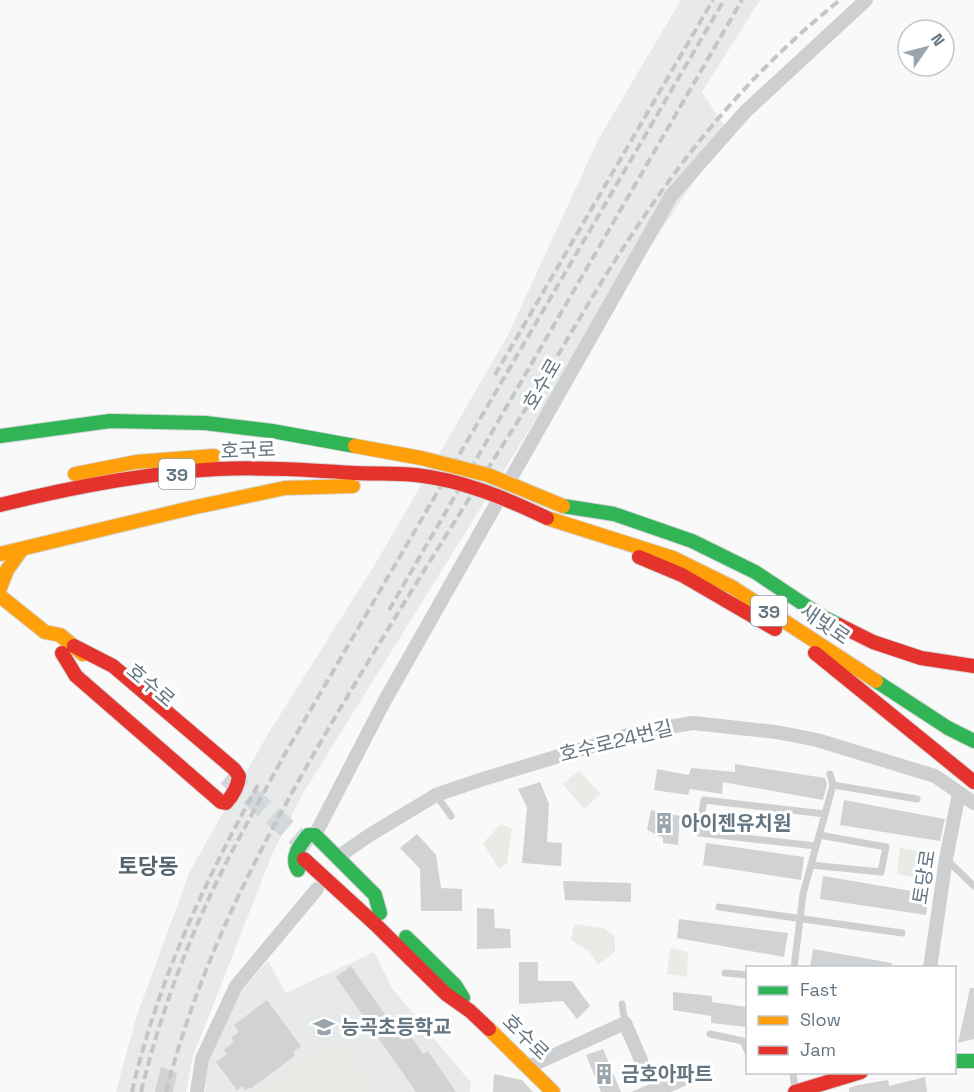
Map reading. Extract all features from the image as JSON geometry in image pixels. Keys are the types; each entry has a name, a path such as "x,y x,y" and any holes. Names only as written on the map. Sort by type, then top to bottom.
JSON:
{"main road":[{"path":"0,436 110,422 205,423 272,431 355,466"},
{"name":"호국로","path":"59,477 136,462 212,456 278,455"},
{"name":"호국로","path":"300,456 355,466"},
{"path":"0,554 285,488 355,466"},
{"name":"호국로","path":"0,505 64,489 217,469 355,466"},
{"name":"39","path":"355,466 417,466 563,506"},
{"name":"39","path":"355,466 463,484 510,500 547,518"},
{"path":"563,506 614,514 692,541 755,572 823,618 873,642 921,658 974,666"},
{"name":"새빛로","path":"563,506 689,552 743,580 947,711"},
{"path":"547,518 682,575 742,608 820,656 974,782"},
{"name":"새빛로","path":"547,518 673,558 732,587 948,728 974,741"},
{"path":"0,588 7,570 21,549"},
{"name":"호수로","path":"0,596 45,632 51,644 68,650 223,780"},
{"path":"68,650 112,666 234,769 239,776 231,798 226,803 221,802 76,676 68,650"},
{"path":"315,835 338,857 375,895 377,918 352,917 317,889 295,865 300,843 308,836 315,835"},
{"name":"호수로","path":"308,854 377,918 446,994 470,1011 553,1092"},
{"path":"956,1061 974,1061"},
{"path":"795,1092 853,1074"}],"street":[{"name":"호수로","path":"315,835 384,702 671,196 745,112 866,0"},
{"name":"호수로24번길","path":"338,857 436,795 638,732 693,723 776,732 817,740 934,776 974,803"},
{"name":"토당로","path":"930,966 946,860 959,793"},
{"path":"197,1092 202,1059 236,986 317,889"},
{"path":"528,1066 625,1023 641,1060"},
{"path":"842,1077 847,1092"}],"lane":[{"path":"794,966 803,894 833,785 830,774"},
{"path":"833,785 917,799"},
{"path":"436,795 451,816"},
{"path":"816,846 699,833 704,800 825,814"},
{"path":"811,865 881,872 886,847 819,835"},
{"path":"946,860 974,886"},
{"path":"719,907 902,933"},
{"path":"725,973 746,975"},
{"path":"622,1004 625,1023"},
{"path":"710,1034 743,1041 746,1049"},
{"path":"793,1074 795,1092"}],"shaded area":[{"path":"681,0 760,0 702,92 728,131 559,382 302,795 273,852 192,1059 186,1092 116,1092 136,1018 190,871 268,734 377,561 508,335 599,138"},
{"path":"579,771 601,794 584,809 563,784"},
{"path":"501,824 512,829 507,863 499,869 483,843"},
{"path":"900,848 932,853 928,880 897,874"},
{"path":"574,924 604,928 615,937 615,952 598,965 590,952 571,940"},
{"path":"670,948 688,952 687,977 667,974"},
{"name":"능곡초등학교","path":"374,952 392,988 471,1083 470,1092 205,1092 208,1060 242,990 268,961 286,993"},
{"path":"337,1037 375,1092 257,1092"}],"building":[{"path":"735,764 825,778 827,784 823,800 723,782 722,794 690,789 688,795 654,790 657,769 689,775 691,768 735,772"},
{"path":"540,782 549,804 547,842 562,843 561,866 522,863 527,807 518,789"},
{"path":"844,800 945,819 940,841 840,825"},
{"name":"아이젠유치원","path":"651,810 680,816 678,845 663,843 663,838 647,830"},
{"path":"417,834 436,855 441,888 462,889 462,911 421,911 420,869 400,848"},
{"path":"706,843 804,857 801,880 703,865"},
{"path":"823,876 929,894 926,915 820,899"},
{"path":"563,881 631,883 631,902 565,900"},
{"path":"477,908 494,909 495,928 510,929 511,948 477,949"},
{"path":"679,919 788,933 784,957 677,938"},
{"path":"813,949 892,963 891,966 810,966"},
{"path":"519,962 538,962 538,981 572,981 590,1006 577,1019 563,1001 519,1004"},
{"path":"351,966 402,1039 410,1035 423,1054 428,1051 456,1092 416,1092 336,977"},
{"path":"970,988 974,988 974,1039 958,1043"},
{"path":"673,992 712,996 712,1002 746,1007 746,1027 711,1023 711,1016 673,1010"},
{"path":"267,1000 301,1046 293,1052 295,1054 292,1058 250,1089 249,1087 245,1090 242,1086 237,1090 216,1062 227,1054 224,1050 234,1042 231,1038 239,1032 234,1025"},
{"name":"금호아파트","path":"603,1049 621,1092 601,1092 586,1055"},
{"path":"161,1067 177,1073 173,1092 155,1092"},
{"name":"금호아파트","path":"681,1071 687,1085 671,1092 631,1092"},
{"path":"494,1074 522,1080 533,1092 493,1092"},
{"path":"925,1077 927,1092 849,1092 849,1088 858,1085 888,1080 889,1086"}],"tunnel":[{"path":"227,776 312,850"}],"railway":[{"path":"495,375 713,0"},
{"path":"141,1092 156,1037 185,955 219,877 242,832 282,759 724,0"},
{"path":"389,610 742,0"},
{"path":"166,1092 181,1041 217,944 285,805 337,714 527,407 604,277 659,195 705,135 755,78 840,0"},
{"path":"132,1092 155,1011 185,933 220,857 259,783"}],"traffic: fast":[{"path":"0,436 110,421 205,423 272,431 355,446"},
{"path":"563,506 614,514 692,541 755,572 839,625"},
{"path":"876,681 948,728 974,741"},
{"path":"298,870 295,860 297,851 308,835 315,835 375,895 380,913"},
{"path":"406,937 455,985 463,998"},
{"path":"956,1061 974,1061"}],"traffic: slow":[{"path":"355,446 421,458 488,475 563,506"},
{"path":"75,474 136,462 214,456"},
{"path":"0,554 285,488 353,486"},
{"path":"547,518 673,558 732,587 876,681"},
{"path":"0,588 7,570 22,549"},
{"path":"0,596 45,632 60,635 83,654"},
{"path":"489,1029 553,1092"}],"traffic: jam":[{"path":"0,505 108,482 190,471 252,468 356,473"},
{"path":"356,473 416,475 450,481 499,497 547,518"},
{"path":"639,557 682,575 775,629"},
{"path":"839,625 873,642 921,658 974,666"},
{"path":"62,653 76,676 221,802 226,803 235,791 239,776 234,769 113,666 74,646"},
{"path":"815,653 974,782"},
{"path":"304,859 375,924 446,994 470,1011 489,1029"},
{"path":"795,1092 854,1074"}],"place":[{"name":"아이젠유치원","path":"664,823"},
{"name":"능곡초등학교","path":"324,1027"},
{"name":"금호아파트","path":"604,1074"}],"district":[{"name":"토당동","path":"148,866"}]}
